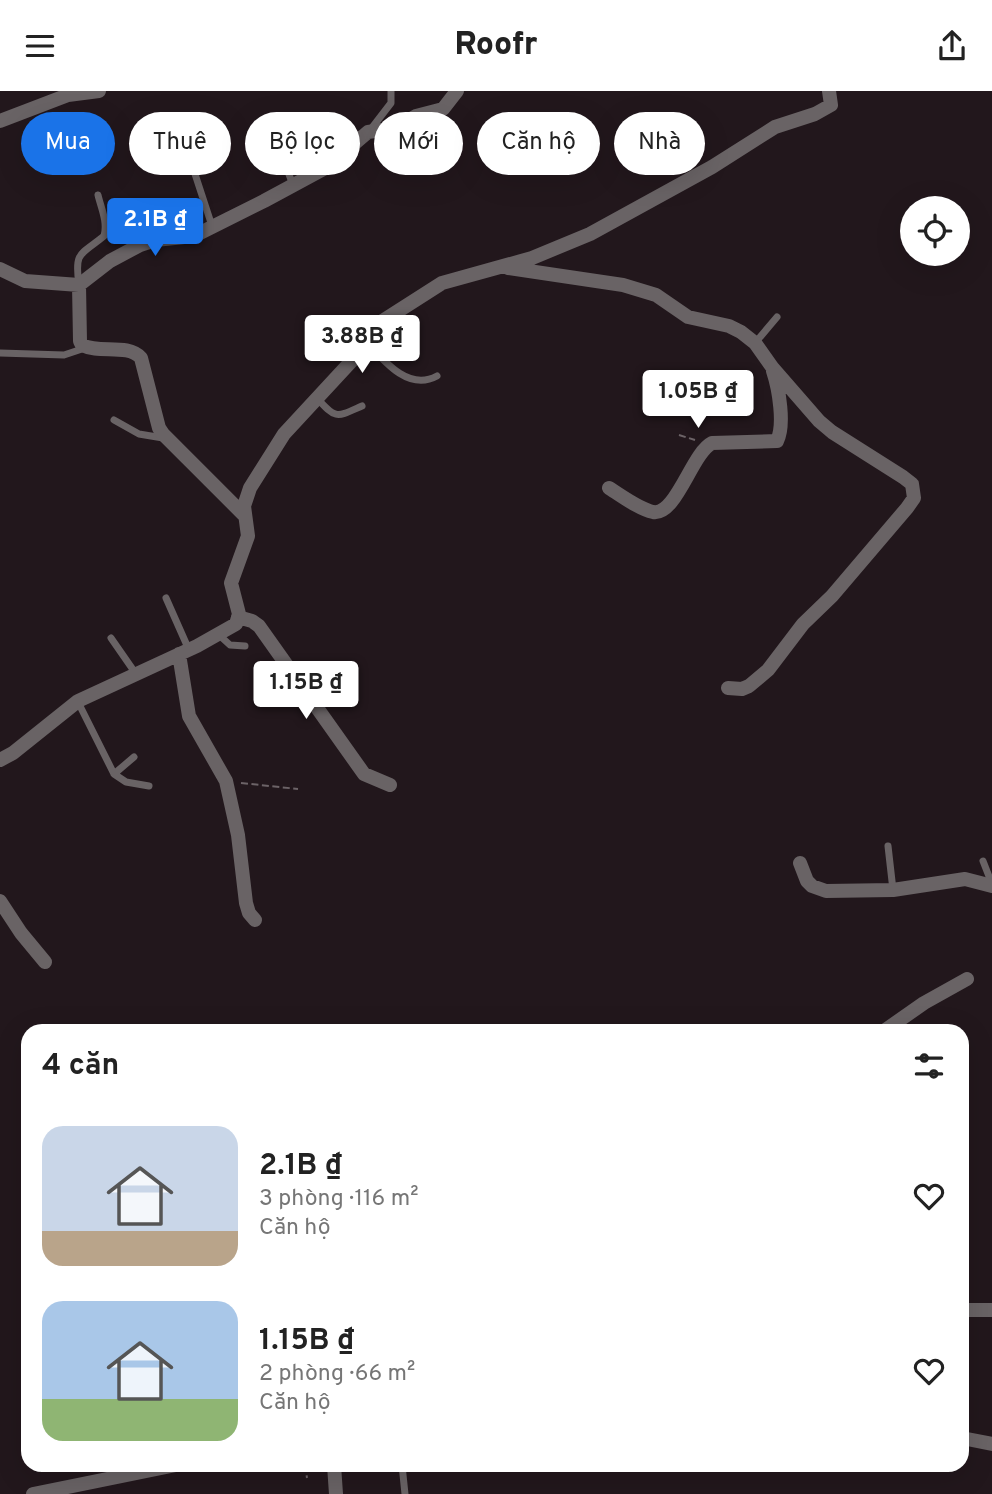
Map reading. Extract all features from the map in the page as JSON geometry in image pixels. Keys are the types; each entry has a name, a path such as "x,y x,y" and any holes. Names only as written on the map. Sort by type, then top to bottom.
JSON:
{"street":[{"path":"0,121 43,97 99,91"},
{"path":"0,269 26,281 79,285 110,261 140,245 155,240 194,236 213,227 336,161 368,132 395,128 416,116 438,111 446,106 457,91"},
{"path":"1,758 13,753 78,701 219,635 236,624 239,617 231,583 248,536 244,506 250,488 284,434 358,355 381,322 442,283 532,258 590,234 712,167 775,127 823,111 831,105 830,91"},
{"path":"499,267 623,285 656,295 688,317 729,326 755,343 819,421 909,481 914,498 832,596 803,624 768,670 749,687 729,688"},
{"path":"79,285 80,341 86,348 137,353 143,363 159,428 244,515"},
{"path":"609,488 651,511 663,510 682,486 704,447 778,440 779,401 772,367"},
{"path":"239,617 259,626 363,774 390,785"},
{"path":"184,652 189,716 226,781 238,835 246,903 255,921"},
{"path":"800,863 807,881 818,889 893,890 965,879 992,885"},
{"path":"0,901 45,962"},
{"path":"894,1024 924,1003 967,979"},
{"path":"969,1310 992,1310"},
{"path":"969,1440 992,1444"},
{"path":"33,1494 141,1472"},
{"path":"335,1472 337,1494"}],"lane":[{"path":"368,132 389,107 392,100 391,91"},
{"path":"195,175 213,227"},
{"path":"289,175 293,185"},
{"path":"79,285 76,264 78,257 106,232 98,195"},
{"path":"165,211 177,238"},
{"path":"755,343 777,317"},
{"path":"366,341 388,367 401,375 427,380 437,376"},
{"path":"0,353 70,355 86,348"},
{"path":"317,398 336,416 362,406"},
{"path":"114,420 139,434 167,439"},
{"path":"166,598 184,652"},
{"path":"219,635 230,645 245,646"},
{"path":"111,638 136,674"},
{"path":"300,684 333,665"},
{"path":"78,701 114,774 126,782 149,786"},
{"path":"114,774 134,757"},
{"path":"888,846 893,890"},
{"path":"983,861 992,885"},
{"path":"403,1472 405,1494"}],"path":[{"path":"679,435 708,445"},
{"path":"226,781 298,789"},
{"path":"306,1472 307,1478"}]}
